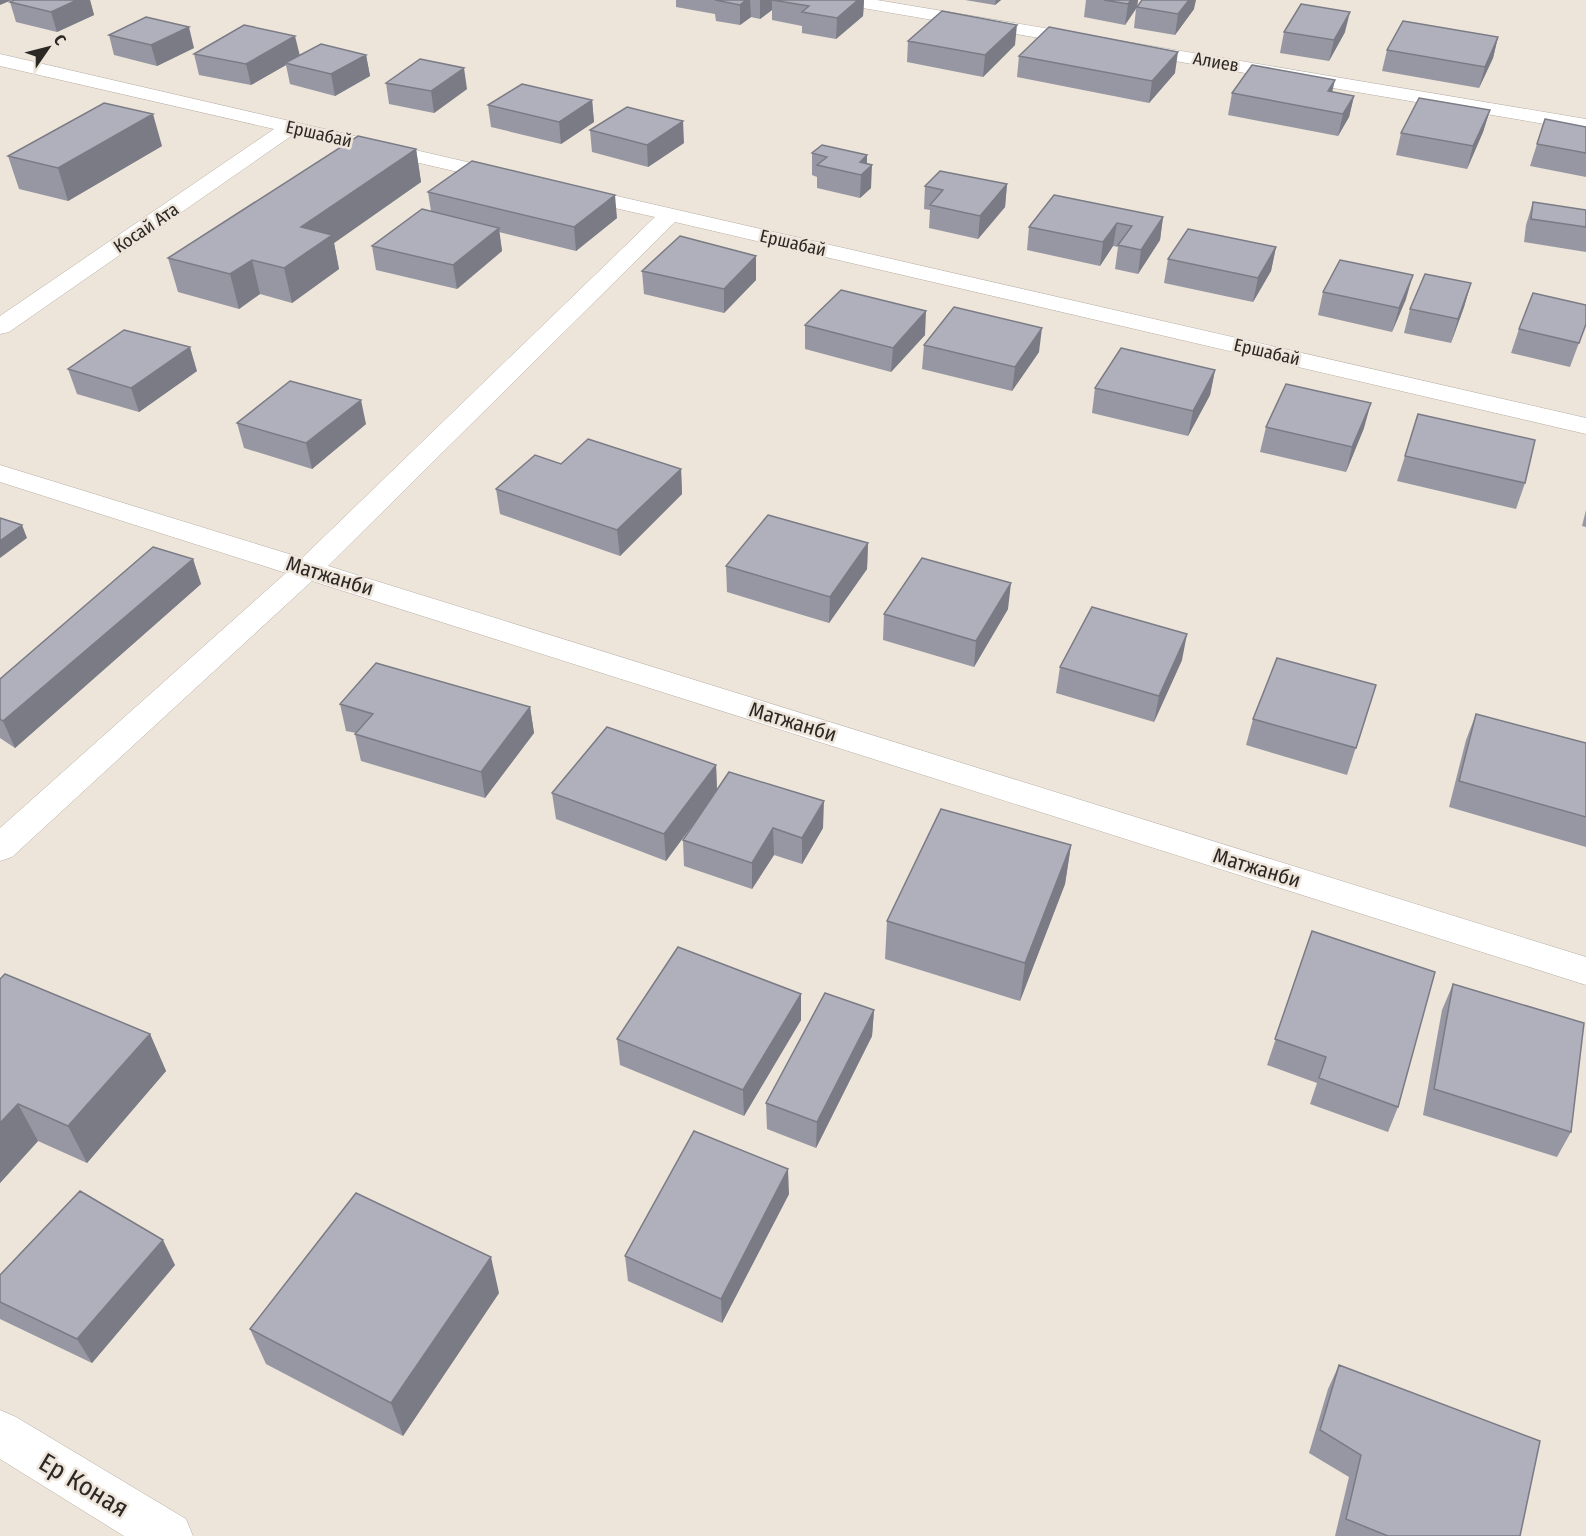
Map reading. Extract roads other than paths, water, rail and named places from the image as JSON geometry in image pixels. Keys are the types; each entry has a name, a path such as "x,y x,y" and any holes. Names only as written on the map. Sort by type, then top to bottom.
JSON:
{"street":[{"name":"Алиев","path":"845,0 1586,125"},
{"name":"Ершабай","path":"0,60 532,183"},
{"name":"Косай Ата","path":"0,327 291,127"},
{"name":"Ершабай","path":"555,188 1586,426"},
{"path":"0,848 308,569 670,215"},
{"name":"Матжанби","path":"0,473 1586,971"},
{"name":"Ер Коная","path":"0,1433 169,1536"}]}
